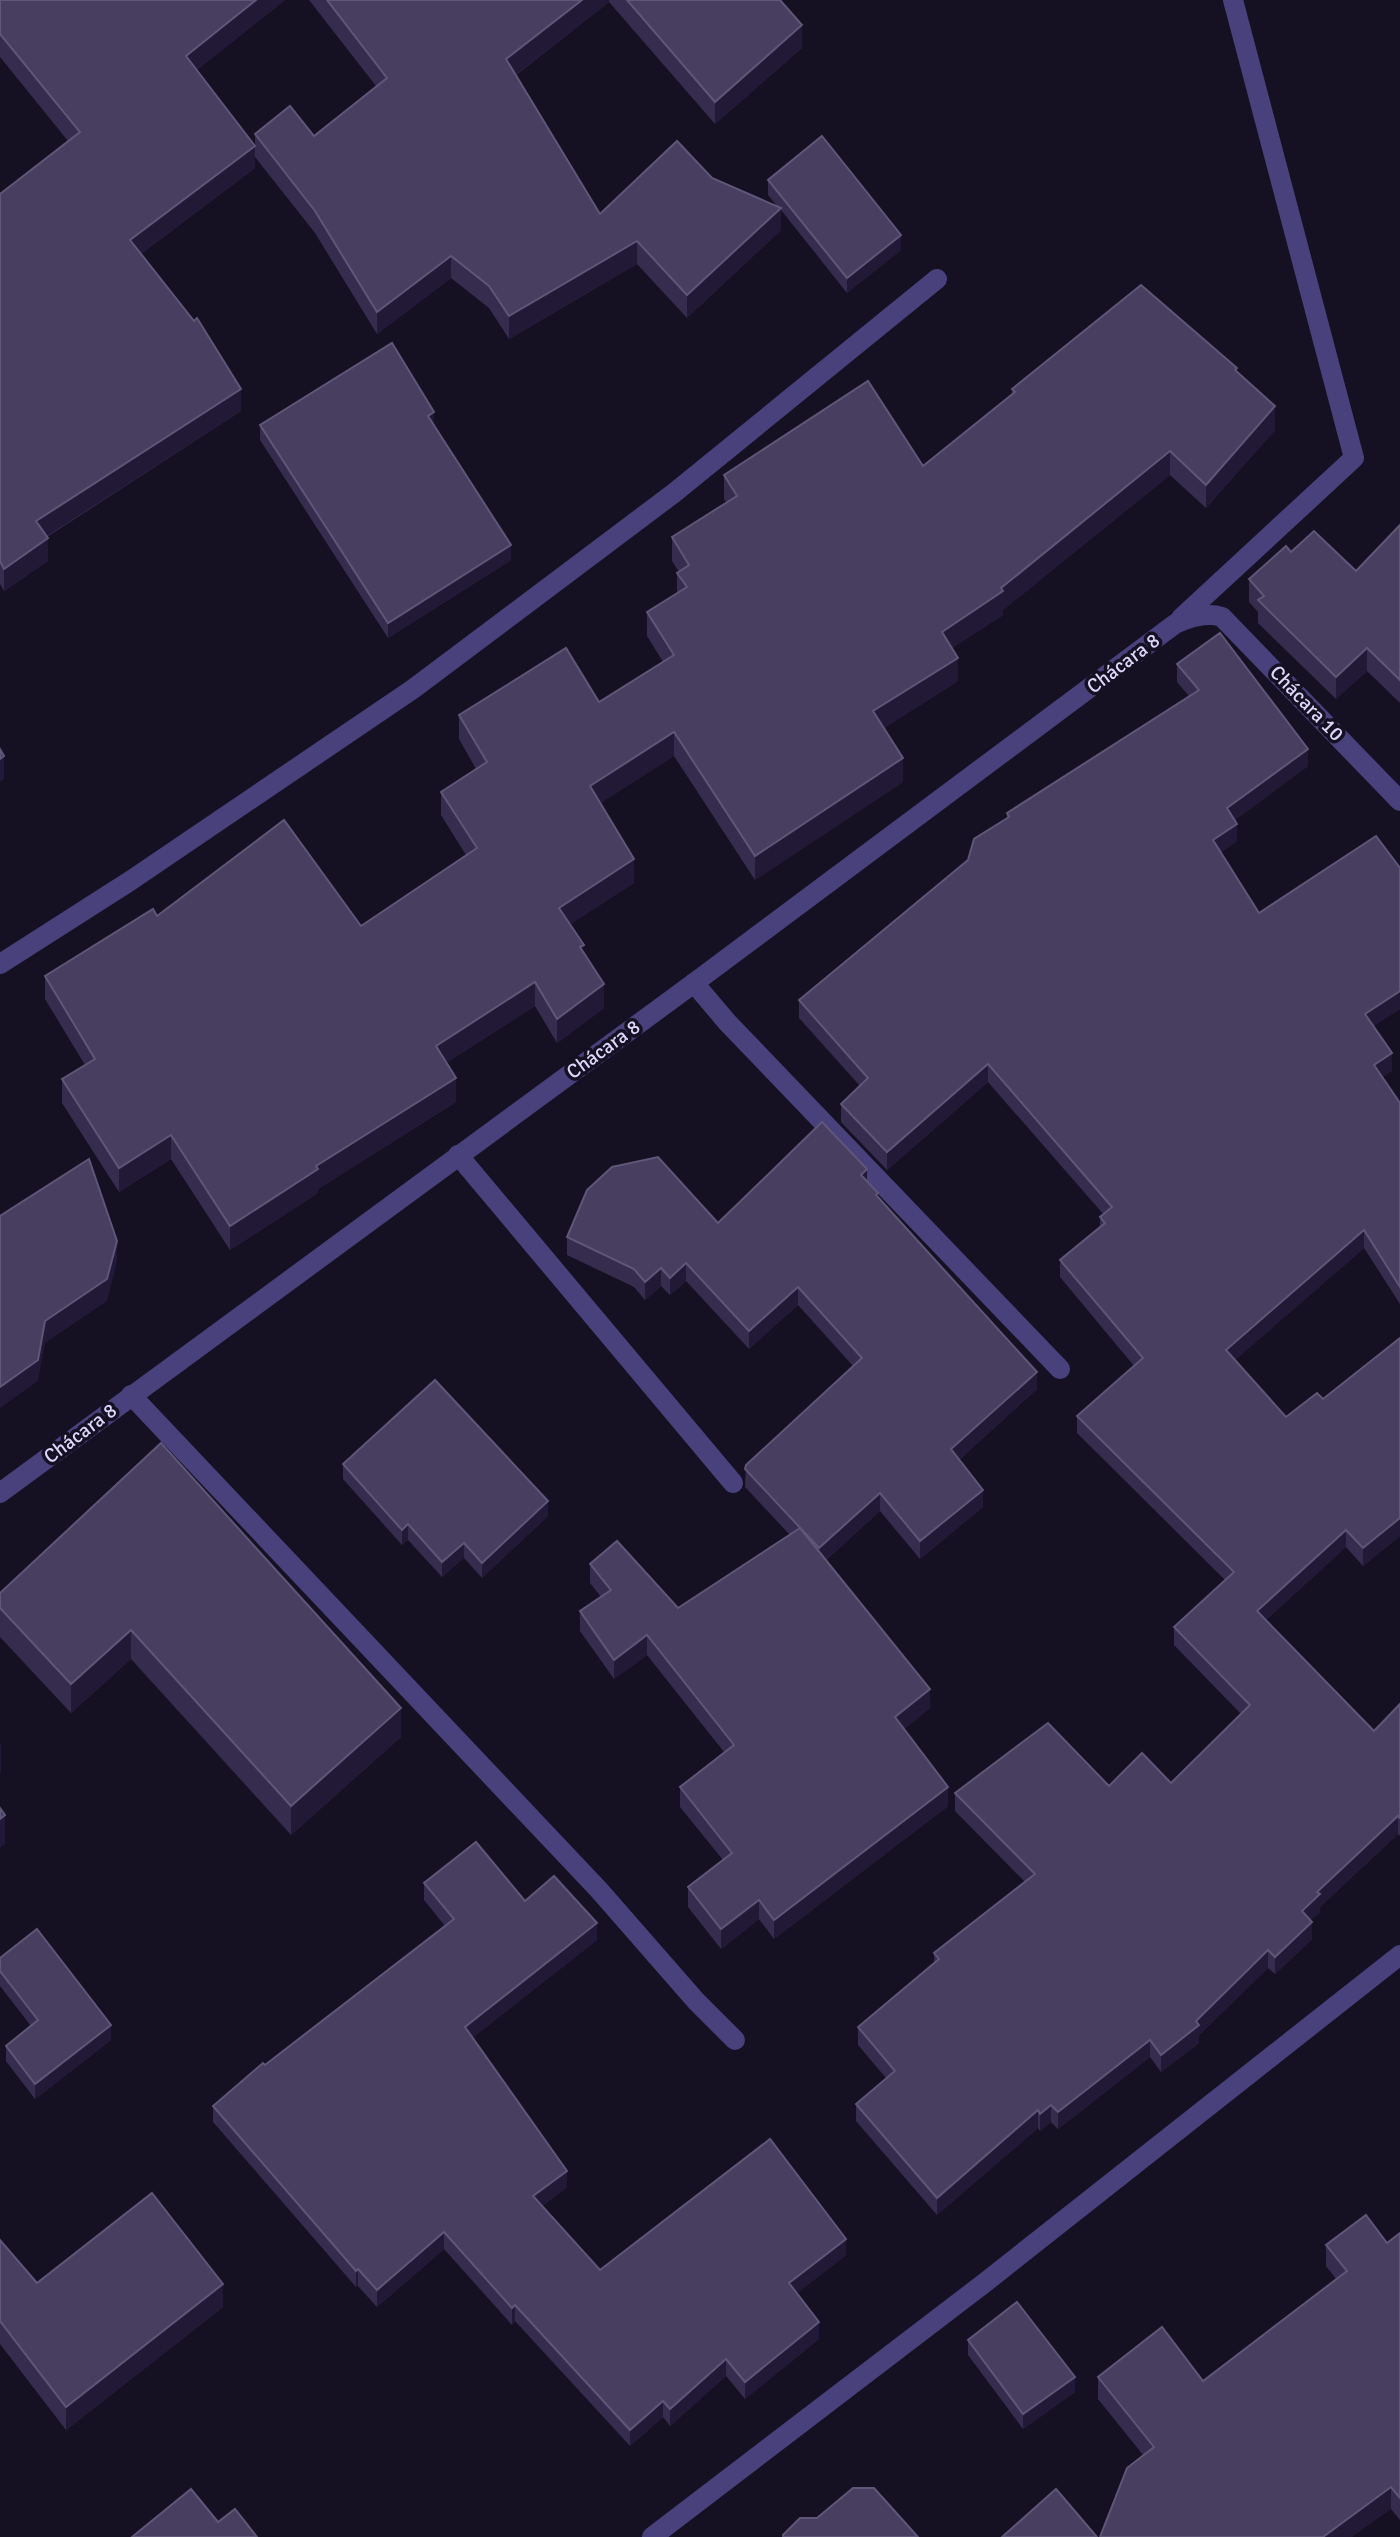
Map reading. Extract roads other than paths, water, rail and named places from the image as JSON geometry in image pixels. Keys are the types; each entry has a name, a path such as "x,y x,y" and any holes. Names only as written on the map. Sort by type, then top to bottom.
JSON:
{"street":[{"path":"1175,624 1354,458 1233,0"},
{"path":"0,964 130,881 413,689 674,493 937,279"},
{"name":"Chácara 8","path":"0,1493 694,983 1175,624 1190,617 1209,615"},
{"name":"Chácara 10","path":"1209,615 1222,617 1231,623 1400,801"},
{"path":"694,983 727,1022 1060,1369"},
{"path":"458,1155 733,1483"},
{"path":"131,1395 599,1890 696,2001 735,2040"},
{"path":"652,2537 987,2281 1400,1955"}]}
